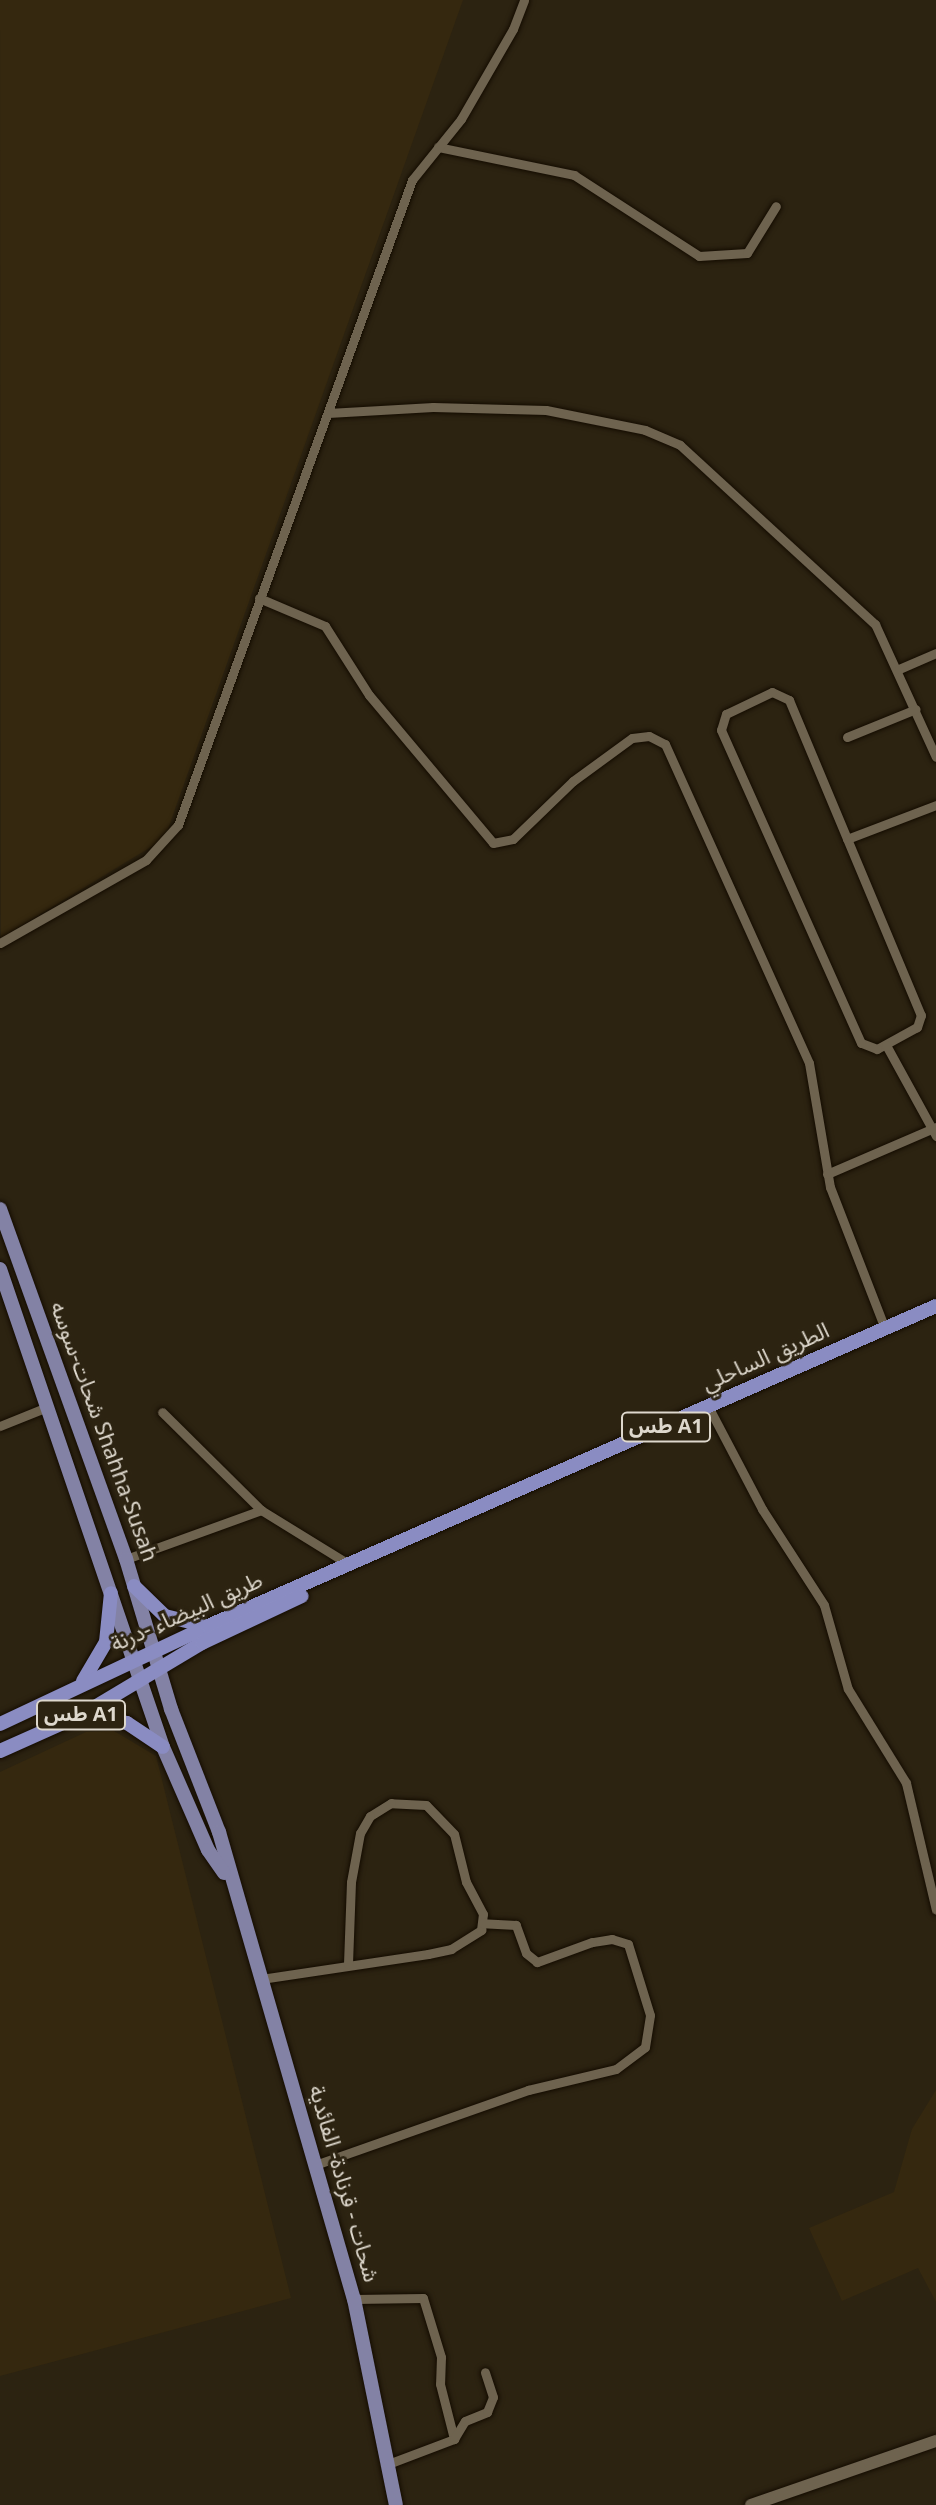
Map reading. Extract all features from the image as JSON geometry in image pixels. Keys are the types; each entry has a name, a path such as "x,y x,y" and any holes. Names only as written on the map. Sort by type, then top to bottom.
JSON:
{"highway":[{"name":"الطريق الساحلي","path":"395,1548 936,1306"},
{"name":"طريق البيضاء -درنة","path":"0,1724 208,1626 395,1548"},
{"name":"طريق البيضاء -درنة","path":"0,1751 85,1713 141,1684 202,1643 395,1548"},
{"path":"134,1586 165,1616 208,1626"},
{"path":"81,1684 106,1642 111,1593"},
{"path":"85,1713 127,1723 163,1747"}],"main road":[{"name":"شحات-سوسه Shahha-Susah","path":"0,1209 126,1559 153,1652 219,1832 229,1880"},
{"name":"شحات-سوسه Shahha-Susah","path":"0,1269 163,1747 208,1850 229,1880"},
{"name":"شحات - قرنادة- الفائدية","path":"229,1880 354,2299 396,2505"},
{"path":"751,2505 936,2441"}],"street":[{"path":"0,943 146,860 169,839 198,779 259,598 412,180 438,147 506,41 524,0"},
{"path":"438,147 574,175 699,256 747,253 776,206"},
{"path":"328,413 433,407 546,410 662,436 695,456 868,617 899,669 936,757"},
{"path":"259,598 325,626 369,695 493,843 513,839 573,781 632,738 649,736 665,744 809,1063 821,1109 827,1174 885,1329"},
{"path":"899,669 936,653"},
{"path":"767,693 786,697 921,1015 917,1027 886,1045 873,1049 861,1043 723,734 726,714 767,693"},
{"path":"847,737 916,709"},
{"path":"847,839 936,805"},
{"path":"827,1174 935,1131 886,1045"},
{"path":"0,1426 47,1407"},
{"path":"709,1408 762,1509 824,1605 848,1689 906,1783 936,1910"},
{"path":"162,1412 261,1510 351,1565"},
{"path":"126,1559 261,1510"},
{"path":"348,1964 351,1882 360,1833 370,1816 391,1803 426,1805 447,1822 483,1923"},
{"path":"261,1979 451,1949 473,1938 483,1923"},
{"path":"315,2165 528,2090 616,2069 645,2047 650,2015 628,1944 612,1939 592,1942 537,1962 526,1953 516,1925 483,1923"},
{"path":"354,2299 423,2298 441,2357 440,2384 454,2439"},
{"path":"388,2464 454,2439 465,2421 493,2405 485,2372"}],"shaded area":[{"path":"0,0 463,0 167,832 156,844 1,938"},
{"path":"114,1731 156,1756 291,2298 0,2376 0,1772 86,1732"},
{"path":"936,2090 936,2302 918,2268 842,2301 809,2228 894,2192 912,2129"}]}
